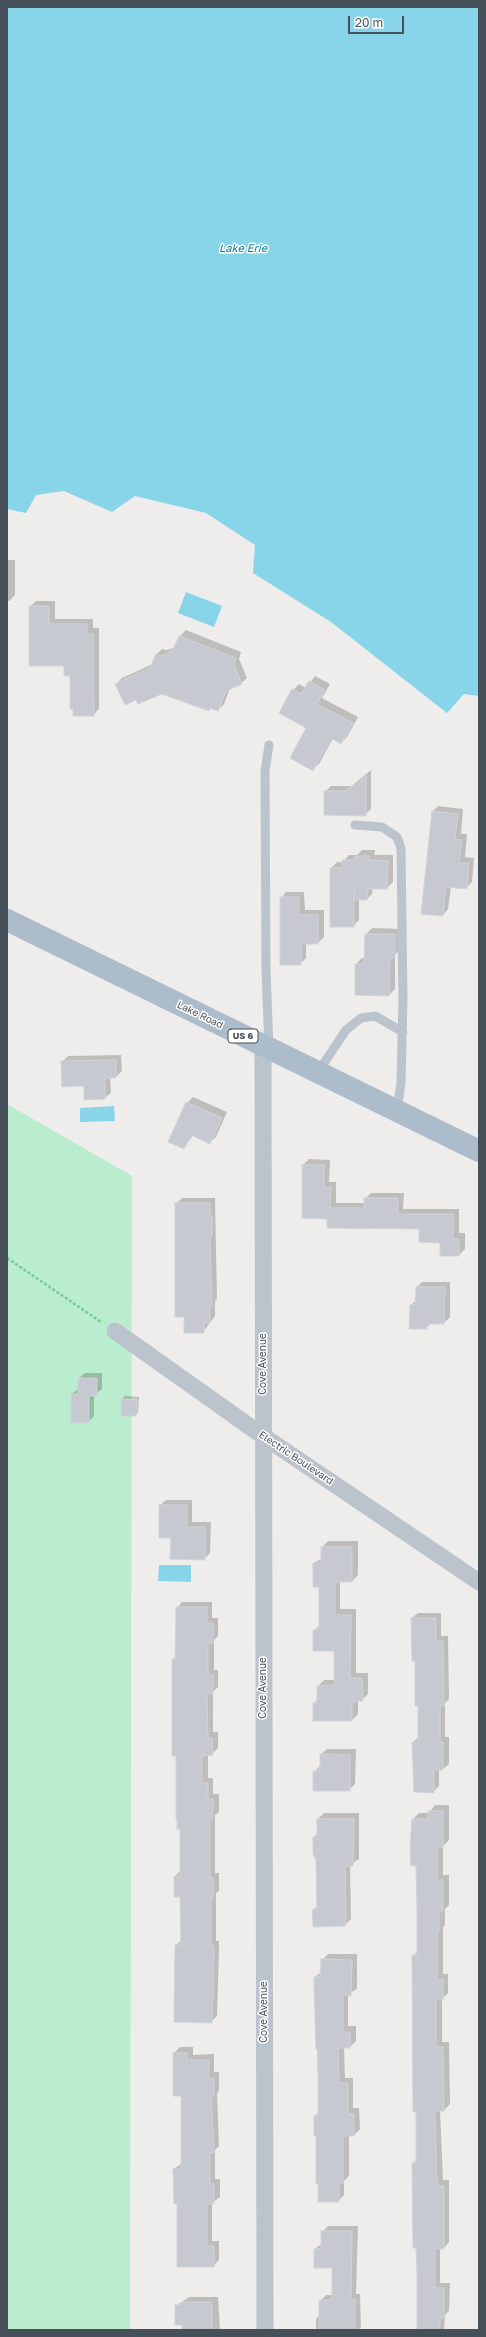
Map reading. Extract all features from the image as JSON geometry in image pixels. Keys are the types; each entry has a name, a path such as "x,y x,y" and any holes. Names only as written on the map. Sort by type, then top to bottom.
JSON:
{"main road":[{"name":"Lake Road","path":"7,920 479,1151"}],"street":[{"name":"Cove Avenue","path":"265,2330 263,1436 266,1048"},
{"name":"Electric Boulevard","path":"115,1331 263,1436 479,1582"}],"lane":[{"path":"266,1048 265,771 269,746"},
{"path":"354,825 382,828 396,837 400,848 403,1032 401,1083 398,1111"},
{"path":"318,1072 346,1030 361,1018 375,1016 403,1032"}],"path":[{"path":"7,1258 115,1331"}],"green space":[{"path":"7,1104 132,1176 130,2330 7,2330"}],"water":[{"name":"Lake Erie","path":"7,7 479,7 479,696 464,694 447,713 331,622 253,573 255,545 206,513 135,496 112,512 64,491 36,495 26,513 7,509"},
{"path":"186,592 222,606 214,627 178,613"},
{"path":"114,1106 115,1121 80,1122 80,1108"},
{"path":"159,1565 191,1565 191,1582 158,1581"}],"building":[{"path":"29,606 49,606 49,624 87,624 87,634 93,634 94,716 73,716 73,709 70,709 70,676 64,676 64,666 29,666"},
{"path":"179,636 236,658 234,665 242,684 226,691 218,711 210,708 209,711 162,694 138,704 136,700 125,705 115,684 150,668 156,654 161,656 173,650"},
{"path":"309,681 325,690 317,704 353,723 341,744 331,738 313,771 290,758 306,728 279,713 292,689 301,694"},
{"path":"366,774 366,816 324,815 324,791 346,791"},
{"path":"432,811 458,814 455,839 462,840 459,863 469,863 467,889 446,887 443,916 421,914"},
{"path":"355,856 369,856 369,860 388,861 387,889 368,889 367,900 355,900 354,889 354,927 330,927 330,868 342,868 342,860 355,860"},
{"path":"280,897 299,897 299,915 318,915 318,944 301,944 301,965 280,965"},
{"path":"365,934 395,934 395,957 390,957 389,996 355,995 355,964 364,964"},
{"path":"116,1060 116,1078 105,1078 105,1099 84,1100 84,1086 62,1087 61,1061"},
{"path":"186,1102 222,1118 210,1144 191,1135 184,1149 168,1142"},
{"path":"302,1165 324,1165 324,1187 331,1188 330,1208 364,1208 364,1198 398,1198 398,1214 453,1214 453,1239 459,1239 459,1256 440,1256 440,1243 419,1242 419,1229 327,1228 327,1219 302,1218"},
{"path":"175,1203 210,1203 210,1216 212,1216 212,1237 210,1237 212,1306 210,1306 210,1323 204,1323 204,1333 184,1333 184,1317 175,1317"},
{"path":"416,1287 445,1287 444,1324 427,1324 427,1329 409,1329 410,1305 415,1305"},
{"path":"78,1378 97,1378 97,1396 89,1396 89,1423 71,1423 71,1394 78,1394"},
{"path":"121,1399 137,1399 136,1416 121,1416"},
{"path":"159,1505 187,1505 187,1527 205,1527 205,1560 170,1559 171,1538 159,1538"},
{"path":"321,1547 352,1547 352,1582 335,1582 335,1615 351,1615 350,1678 362,1678 363,1701 352,1701 352,1721 313,1721 313,1703 317,1703 317,1686 334,1685 334,1651 313,1651 313,1630 319,1630 319,1587 313,1587 313,1563 321,1563"},
{"path":"176,1607 207,1607 207,1623 213,1623 213,1643 208,1643 208,1675 213,1675 213,1693 207,1693 208,1738 212,1738 213,1755 202,1756 202,1783 208,1783 208,1799 213,1799 213,1819 210,1819 210,1878 213,1878 213,1897 211,1897 211,1946 214,1946 212,2023 174,2022 175,1945 181,1945 180,1897 174,1897 174,1876 180,1876 180,1829 177,1829 176,1819 176,1756 172,1756 172,1659 175,1659"},
{"path":"411,1618 436,1618 436,1641 443,1641 444,1706 440,1706 440,1742 443,1742 443,1770 434,1770 434,1793 414,1792 412,1742 418,1742 418,1706 415,1706 415,1661 412,1661"},
{"path":"320,1754 350,1755 350,1791 313,1791 313,1771 320,1771"},
{"path":"428,1811 443,1811 443,1847 437,1847 437,1880 443,1880 443,1912 439,1912 439,1932 437,1932 437,1980 443,1980 443,2000 436,2000 436,2047 443,2047 444,2111 435,2111 437,2186 444,2186 444,2249 435,2249 435,2288 444,2288 444,2318 440,2318 440,2330 417,2330 416,2248 413,2248 412,2163 416,2163 416,2112 413,2112 412,1955 417,1955 417,1913 416,1866 411,1866 410,1847 412,1819 428,1819"},
{"path":"317,1819 354,1819 353,1866 345,1866 346,1926 313,1927 312,1910 317,1910 316,1860 313,1854 313,1837 317,1837"},
{"path":"321,1959 352,1960 351,1996 343,1995 343,2032 350,2032 350,2048 338,2048 339,2083 348,2083 348,2114 354,2114 354,2136 343,2136 343,2183 339,2183 339,2202 318,2202 318,2184 316,2184 316,2136 314,2136 314,2116 318,2116 318,2049 316,2049 314,1977 320,1977"},
{"path":"173,2053 187,2053 187,2060 209,2060 209,2078 214,2078 214,2096 211,2096 214,2153 210,2153 210,2184 214,2184 214,2204 207,2204 207,2246 214,2246 214,2267 177,2267 177,2204 174,2204 173,2169 181,2169 181,2096 173,2096"},
{"path":"321,2231 352,2231 351,2300 355,2300 355,2330 319,2330 319,2300 332,2300 332,2268 314,2268 314,2249 321,2249"},
{"path":"182,2302 212,2302 212,2330 182,2330 182,2325 175,2325 175,2305 182,2305"}]}
